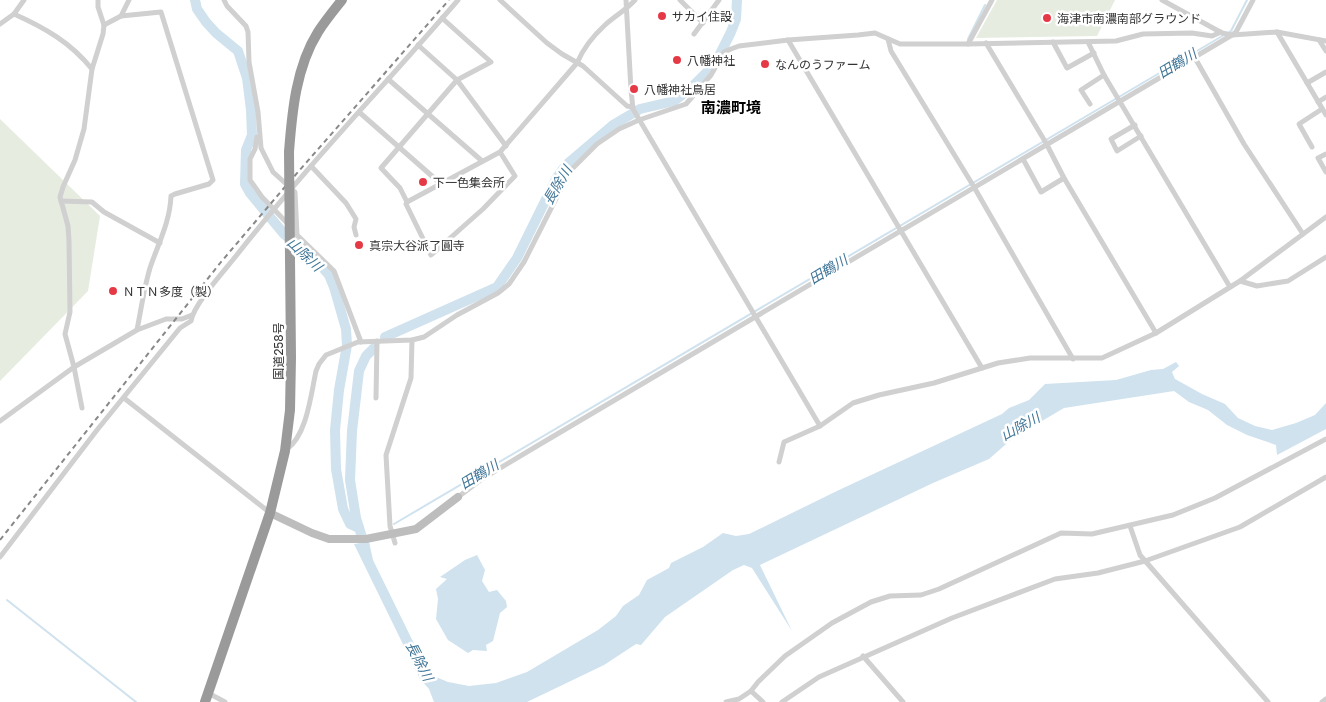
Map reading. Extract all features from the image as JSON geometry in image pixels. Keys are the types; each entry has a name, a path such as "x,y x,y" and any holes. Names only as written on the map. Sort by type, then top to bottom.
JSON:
{"highway":[{"name":"国道258号","path":"206,698 270,513 285,451 290,410 289,152 292,110 298,83 318,33 342,0"}],"street":[{"path":"0,24 14,14 24,0"},
{"path":"82,408 65,334 70,312 71,294 68,226 61,201 63,187 75,160 84,129 87,95 92,69 103,34 104,25 98,0"},
{"path":"121,16 129,0"},
{"path":"224,0 227,6 246,26 248,32 249,62 258,112 260,143 265,158 273,172 296,192 297,235"},
{"path":"0,557 97,430 180,328 192,321 192,315 266,218 458,0"},
{"path":"500,0 547,43 583,66 627,106 633,108"},
{"path":"626,0 633,108 820,426"},
{"path":"407,202 500,152 577,63 582,51 605,25 635,0"},
{"path":"680,0 703,23"},
{"path":"694,34 719,0"},
{"path":"968,44 992,0"},
{"path":"1162,0 1222,33 1230,35 1277,32 1326,41"},
{"path":"124,398 270,513 312,533 338,539 366,539 416,529 482,479 754,314 973,185 1022,160 1045,142 1118,98 1195,58 1236,32 1253,0"},
{"path":"104,25 121,16 161,12 213,180 208,184 172,196 171,207 150,270 137,330"},
{"path":"14,14 54,34 78,52 92,69"},
{"path":"442,18 491,62 457,80 381,168 400,188 412,219 431,255 483,209 515,176 500,152"},
{"path":"285,451 295,444 305,419 319,364 326,355 359,342 412,340 424,337 457,315 498,293 509,284 524,262 570,171 596,144 638,118 686,104 711,76 724,52 739,46 788,40 858,36 875,32 900,44 1088,42 1116,41 1143,34 1192,33 1212,36 1222,33"},
{"path":"1277,32 1326,115"},
{"path":"888,39 891,51 973,185 1073,359"},
{"path":"788,40 982,368"},
{"path":"1319,40 1326,51"},
{"path":"1053,42 1067,68 1094,52"},
{"path":"1088,42 1104,75 1230,287"},
{"path":"986,43 1156,333"},
{"path":"418,45 457,80 506,146"},
{"path":"1195,58 1244,144 1303,234"},
{"path":"1307,83 1326,72"},
{"path":"1090,104 1081,90 1104,75"},
{"path":"388,79 482,161"},
{"path":"1318,102 1326,97"},
{"path":"1312,147 1299,124 1322,109"},
{"path":"359,112 441,184"},
{"path":"1135,125 1111,140 1117,150 1141,136"},
{"path":"259,127 250,159 250,180 273,211 334,271 359,342"},
{"path":"1326,154 1318,158 1326,172"},
{"path":"1022,160 1041,192 1064,178"},
{"path":"311,166 346,202 356,220 354,227 356,235"},
{"path":"61,201 92,202 104,212 160,243"},
{"path":"779,462 784,442 820,426 853,404 879,395 934,383 998,363 1030,358 1102,358 1156,333 1240,281 1326,217"},
{"path":"1240,281 1257,286 1288,281 1326,257"},
{"path":"0,421 74,367 137,330 166,318 182,318 192,315"},
{"path":"395,543 390,526 386,455 411,378 412,340"},
{"path":"376,398 377,341"},
{"path":"726,702 739,699 751,691 785,656 832,623 871,602 890,596 921,595 939,589 1061,533 1092,534 1173,515 1215,498 1326,439"},
{"path":"782,702 819,677 952,618 1055,580 1098,573 1145,561 1240,527 1326,477"},
{"path":"1130,526 1140,555 1268,702"},
{"path":"863,656 903,702"},
{"path":"751,691 763,702"},
{"path":"206,698 225,702"},
{"path":"1322,702 1326,699"}],"shaded area":[{"name":"海津市南濃南部グラウンド","path":"997,0 1115,0 1097,36 976,38"},
{"path":"0,119 100,216 88,291 0,381"}],"water":[{"path":"1176,362 1179,366 1172,372 1175,379 1225,404 1238,418 1255,426 1272,430 1296,423 1315,415 1326,403 1326,429 1277,455 1276,445 1247,435 1227,425 1208,410 1189,402 1174,391 1064,408 1013,438 989,459 933,483 760,565 792,631 752,568 744,565 733,570 665,617 641,645 636,644 604,665 527,702 434,702 429,689 420,679 354,544 369,542 373,560 424,664 436,677 448,682 469,686 496,683 527,672 598,630 616,616 623,606 639,595 647,580 669,568 671,563 703,547 723,533 736,536 749,534 1002,414 1009,408 1029,400 1045,384 1116,380 1151,370 1163,369"},
{"path":"477,555 485,570 482,581 489,592 497,590 506,601 507,607 500,613 493,641 486,645 487,651 473,650 468,653 448,640 436,619 438,599 436,589 447,579 440,577 465,560"}],"waterway":[{"name":"山除川","path":"195,0 197,9 206,22 238,51 247,78 252,135 246,150 245,184 250,193 284,234 323,268 329,275 334,287 346,329 347,345 339,390 335,430 336,469 343,509 350,524 359,528"},
{"name":"長除川","path":"385,337 497,287 517,258 556,179 566,165 613,125 640,109 674,101 691,88 707,72 719,56 736,19 737,0"},
{"name":"田鶴川","path":"1228,33 1231,31 1247,0"},
{"path":"968,39 985,5"},
{"name":"田鶴川","path":"394,524 1224,35"},
{"name":"長除川","path":"365,547 356,518 350,480 352,431 359,371 366,356 374,348"},
{"path":"7,600 136,702"}],"railway":[{"path":"0,540 221,262 449,0"}],"place":[{"name":"サカイ住設","path":"662,16"},
{"name":"海津市南濃南部グラウンド","path":"1047,18"},
{"name":"八幡神社","path":"677,60"},
{"name":"なんのうファーム","path":"765,64"},
{"name":"八幡神社鳥居","path":"634,89"},
{"name":"下一色集会所","path":"423,182"},
{"name":"真宗大谷派了圓寺","path":"359,245"},
{"name":"ＮＴＮ多度（製）","path":"113,291"}],"district":[{"name":"南濃町境","path":"731,107"}]}
